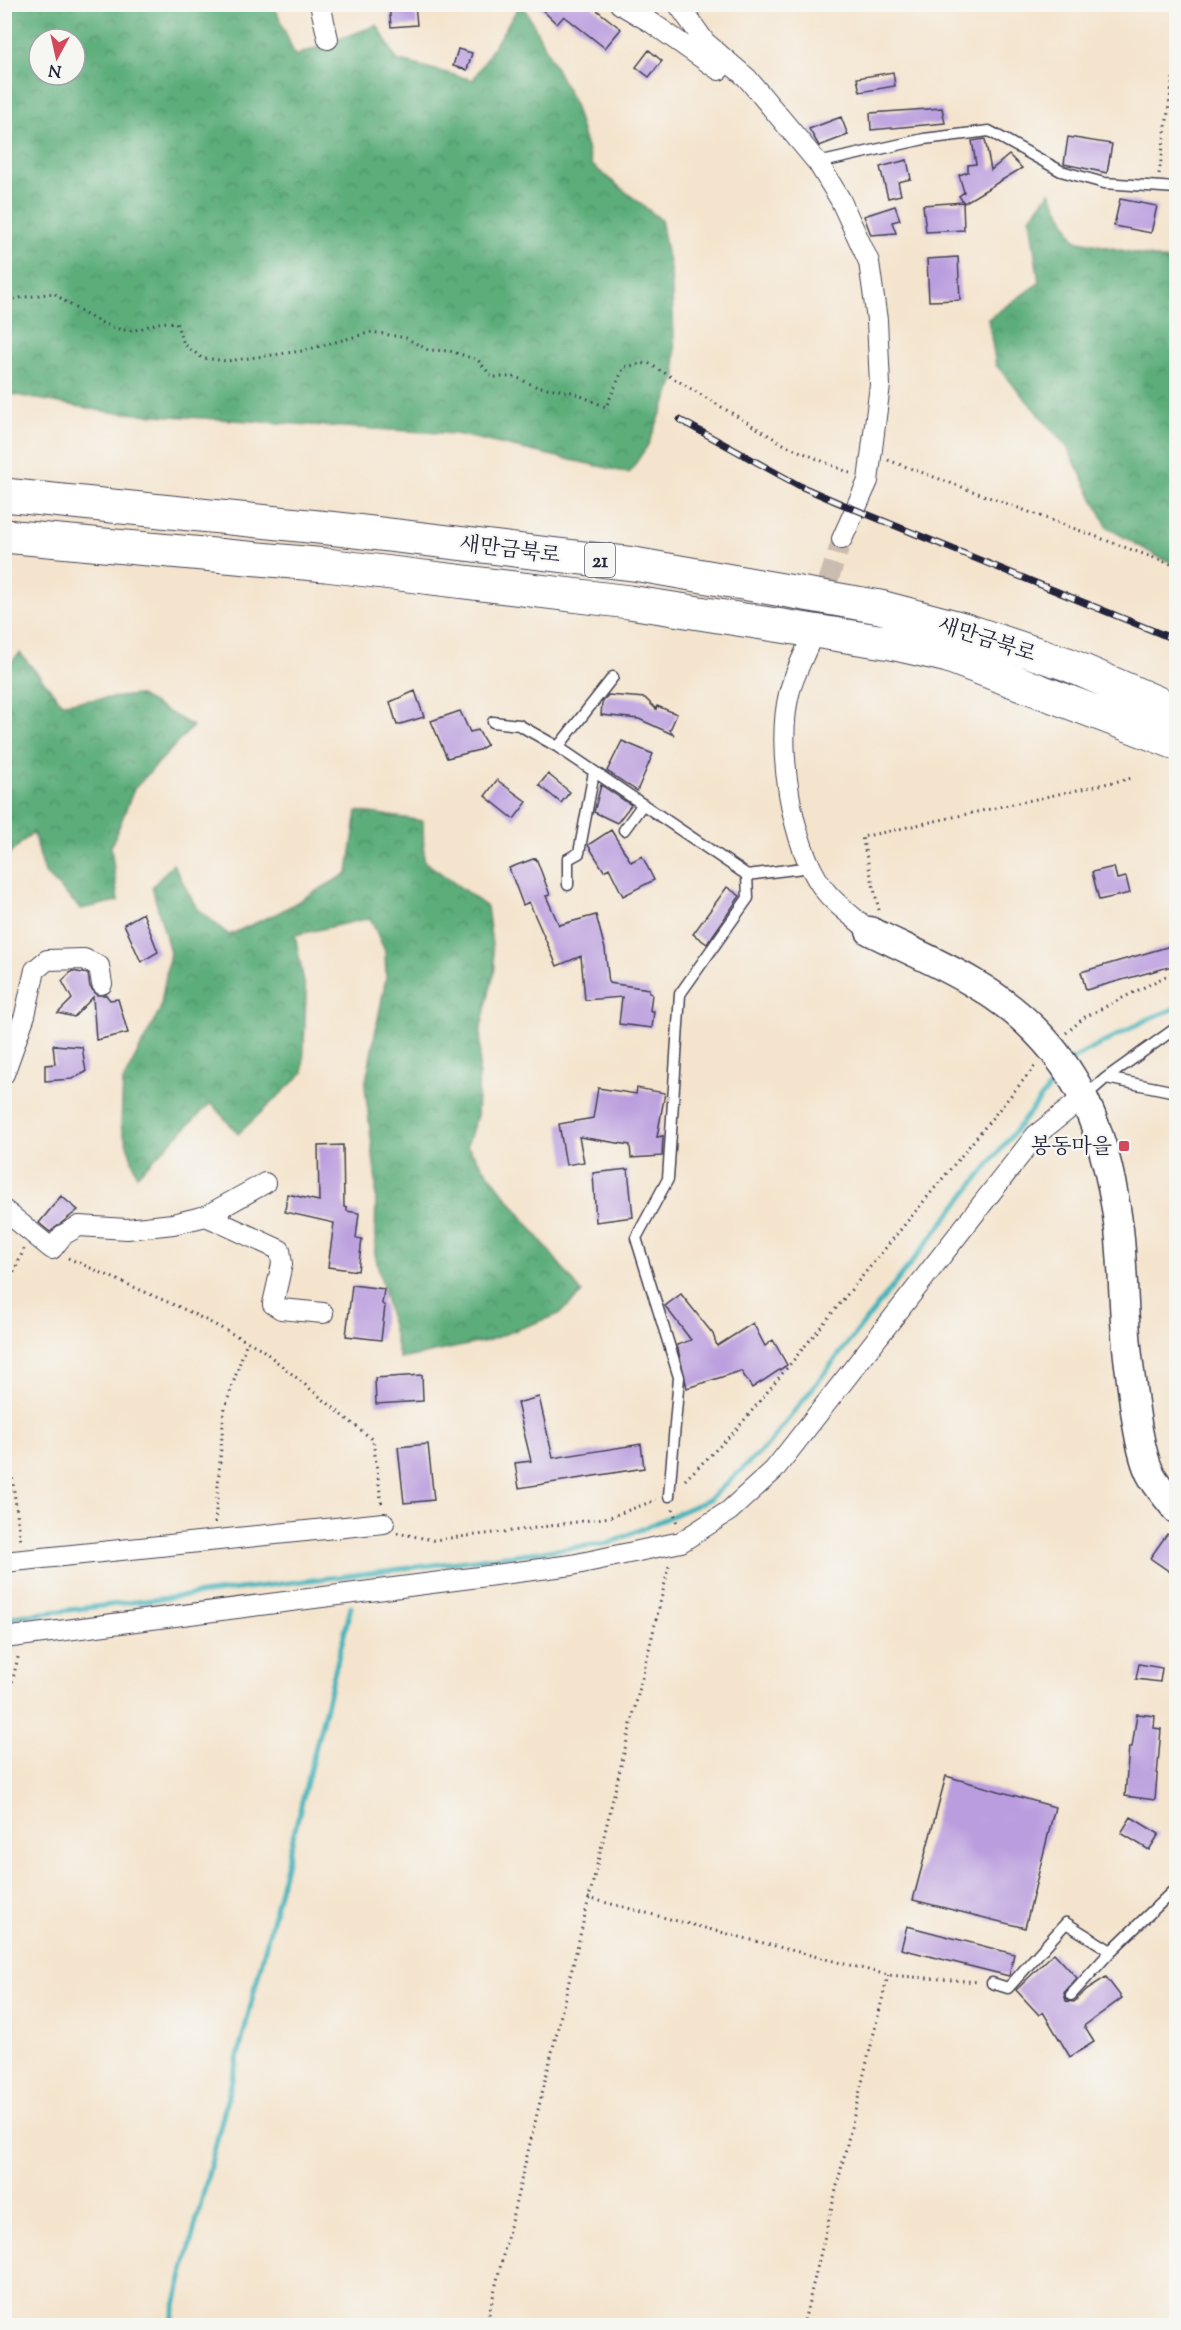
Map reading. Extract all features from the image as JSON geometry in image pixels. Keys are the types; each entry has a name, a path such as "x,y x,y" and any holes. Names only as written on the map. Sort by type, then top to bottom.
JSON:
{"highway":[{"name":"새만금북로","path":"4,495 338,529 634,564 880,608 963,629 1067,664 1176,711"},
{"name":"새만금북로","path":"4,536 326,565 629,602 891,643 948,656 1176,743"}],"street":[{"path":"320,4 328,39"},
{"path":"620,4 652,22 723,73 747,78"},
{"path":"678,4 705,42 747,78 818,163 840,199 869,262 877,320 880,385 868,481 842,539"},
{"path":"809,643 789,694 785,732 791,808 801,848 823,890 870,931 973,982 1023,1019 1052,1045 1084,1097 1104,1147 1119,1230 1124,1323 1137,1420 1149,1472 1176,1509"},
{"path":"4,1074 22,1024 35,970 47,960 84,958 99,966 102,984"},
{"path":"13,1637 572,1565 680,1537 729,1511 774,1470 1036,1135 1084,1097"},
{"path":"4,1210 52,1249 63,1235 79,1226 127,1229 172,1224 206,1216 265,1183"},
{"path":"206,1216 280,1250 282,1264 273,1304 281,1309 323,1313"},
{"path":"14,1561 384,1523"}],"lane":[{"path":"818,163 924,139 988,131 1060,171 1104,183 1176,188"},
{"path":"558,747 613,677"},
{"path":"494,722 519,725 558,747 747,875 811,867"},
{"path":"568,885 568,859 579,853 594,772"},
{"path":"624,830 643,804"},
{"path":"670,1500 679,1377 636,1238 668,1179 680,994 748,898 747,875"},
{"path":"1084,1097 1106,1078 1176,1028"},
{"path":"1106,1078 1176,1092"},
{"path":"1071,1995 1111,1951 1176,1888"},
{"path":"993,1983 1008,1988 1066,1923 1111,1951"}],"path":[{"path":"1158,188 1173,78 1176,73"},
{"path":"1173,78 1176,83"},
{"path":"4,293 12,299 54,293 74,310 93,320 133,331 159,320 176,322 184,344 202,358 227,361 302,351 372,333 406,338 428,350 450,351 478,360 492,377 516,377 535,386 572,392 606,407 624,368 648,363 785,445 868,481"},
{"path":"870,454 1176,566"},
{"path":"870,931 879,909 862,837 1132,778"},
{"path":"52,1249 260,1347 373,1440 385,1530 433,1540 610,1517 670,1500 736,1430 1052,1045 1085,1017 1176,971"},
{"path":"4,1294 32,1231"},
{"path":"214,1540 224,1411 248,1341"},
{"path":"4,1419 14,1561"},
{"path":"486,2325 668,1564 680,1537 670,1500"},
{"path":"4,1717 13,1637"},
{"path":"588,1898 888,1975 993,1983"},
{"path":"803,2325 888,1975"}],"green space":[{"path":"4,5 274,5 295,56 377,25 397,60 473,80 520,5 523,5 573,101 592,165 661,220 671,274 676,377 648,445 629,473 456,434 108,412 5,393"},
{"path":"1050,192 1075,240 1176,262 1176,564 1162,559 1108,528 1067,447 996,365 988,319 1039,283 1030,218"},
{"path":"20,653 62,703 138,695 193,726 134,789 111,847 118,901 81,909 45,873 33,832 5,858 5,668"},
{"path":"357,811 423,821 424,861 487,907 495,968 481,1027 477,1115 467,1146 582,1293 559,1314 487,1341 400,1359 375,1254 376,1182 365,1086 386,978 385,951 370,918 295,935 306,994 303,1073 238,1134 211,1103 137,1175 121,1126 123,1081 160,1010 170,952 152,887 173,864 196,907 229,935 280,912 348,873"}],"building":[{"path":"389,4 415,4 417,25 391,27"},
{"path":"536,4 589,4 621,29 605,48 564,16 557,24"},
{"path":"458,49 472,53 467,70 453,66"},
{"path":"649,50 662,61 649,77 636,67"},
{"path":"893,72 895,86 860,92 857,78"},
{"path":"942,108 945,123 871,130 870,113"},
{"path":"841,117 848,135 819,146 809,129"},
{"path":"1068,137 1112,144 1107,173 1064,164"},
{"path":"985,139 991,170 1009,155 1022,168 964,203 959,196 964,192 959,175 968,172 968,165 976,164 972,141"},
{"path":"907,160 911,179 898,182 901,195 888,198 880,167"},
{"path":"1120,199 1157,206 1151,233 1114,226"},
{"path":"963,202 964,230 926,232 923,205"},
{"path":"895,206 900,220 892,222 896,233 871,235 864,216"},
{"path":"958,257 960,300 929,301 927,259"},
{"path":"415,691 424,717 397,725 390,702"},
{"path":"608,695 645,698 656,709 657,706 677,714 670,730 674,735 639,719 601,715 602,703"},
{"path":"460,711 470,732 478,730 487,745 479,750 447,758 431,721"},
{"path":"622,741 653,754 637,791 607,771"},
{"path":"548,774 570,792 561,803 539,785"},
{"path":"497,780 527,802 514,819 485,796"},
{"path":"601,785 631,805 617,823 594,812"},
{"path":"611,830 631,862 642,856 654,880 623,896 609,868 604,871 588,845"},
{"path":"536,858 550,895 546,896 559,925 596,915 605,949 609,983 649,989 649,993 652,994 650,1011 654,1011 652,1028 619,1024 622,997 585,1000 581,956 557,966 529,902 523,905 509,868"},
{"path":"1114,867 1117,879 1126,877 1130,893 1099,900 1092,872"},
{"path":"727,887 740,896 707,944 693,934"},
{"path":"143,913 158,952 141,962 124,924"},
{"path":"1174,945 1176,965 1086,990 1081,972"},
{"path":"72,971 88,974 90,987 97,995 106,995 110,1000 118,999 128,1033 96,1040 93,997 74,1017 58,1013 72,999 62,981"},
{"path":"53,1045 82,1047 86,1072 72,1079 45,1081 45,1065 55,1064"},
{"path":"598,1088 636,1094 637,1088 665,1093 657,1137 663,1136 662,1156 631,1158 630,1145 579,1137 584,1162 566,1165 559,1124 593,1118"},
{"path":"343,1145 344,1207 347,1211 359,1213 356,1238 362,1239 358,1271 328,1267 334,1223 285,1212 287,1194 319,1201 318,1146"},
{"path":"628,1169 633,1217 596,1222 593,1173"},
{"path":"61,1196 78,1210 50,1232 39,1223"},
{"path":"352,1285 384,1289 382,1304 385,1306 381,1340 346,1336"},
{"path":"681,1294 713,1334 717,1346 753,1323 765,1346 773,1340 787,1365 752,1388 741,1371 687,1388 677,1345 691,1340 665,1306"},
{"path":"422,1375 423,1401 376,1404 375,1378"},
{"path":"539,1397 553,1458 641,1444 644,1468 519,1488 515,1463 531,1461 517,1403"},
{"path":"428,1444 434,1500 404,1503 398,1447"},
{"path":"1167,1534 1176,1540 1176,1576 1150,1558"},
{"path":"1139,1664 1162,1668 1160,1682 1136,1679"},
{"path":"1137,1714 1155,1716 1154,1728 1161,1729 1155,1800 1125,1796 1129,1747 1132,1747"},
{"path":"946,1776 1055,1807 1025,1928 913,1900"},
{"path":"1131,1817 1159,1834 1149,1850 1121,1833"},
{"path":"907,1926 1014,1954 1009,1976 901,1949"},
{"path":"1054,1953 1077,1978 1064,1993 1066,2001 1074,2002 1087,1989 1106,1977 1122,1998 1084,2026 1094,2042 1070,2057 1043,2012 1039,2015 1016,1990"}],"waterway":[{"path":"1071,1060 1148,1019 1176,1008"},
{"path":"4,1618 610,1543 710,1499 767,1446 1060,1074"},
{"path":"170,2326 351,1607"}],"tunnel":[{"path":"809,640 842,539"}],"railway":[{"path":"680,420 800,486 1176,640"}],"place":[{"name":"봉동마을","path":"1124,1146"}]}
